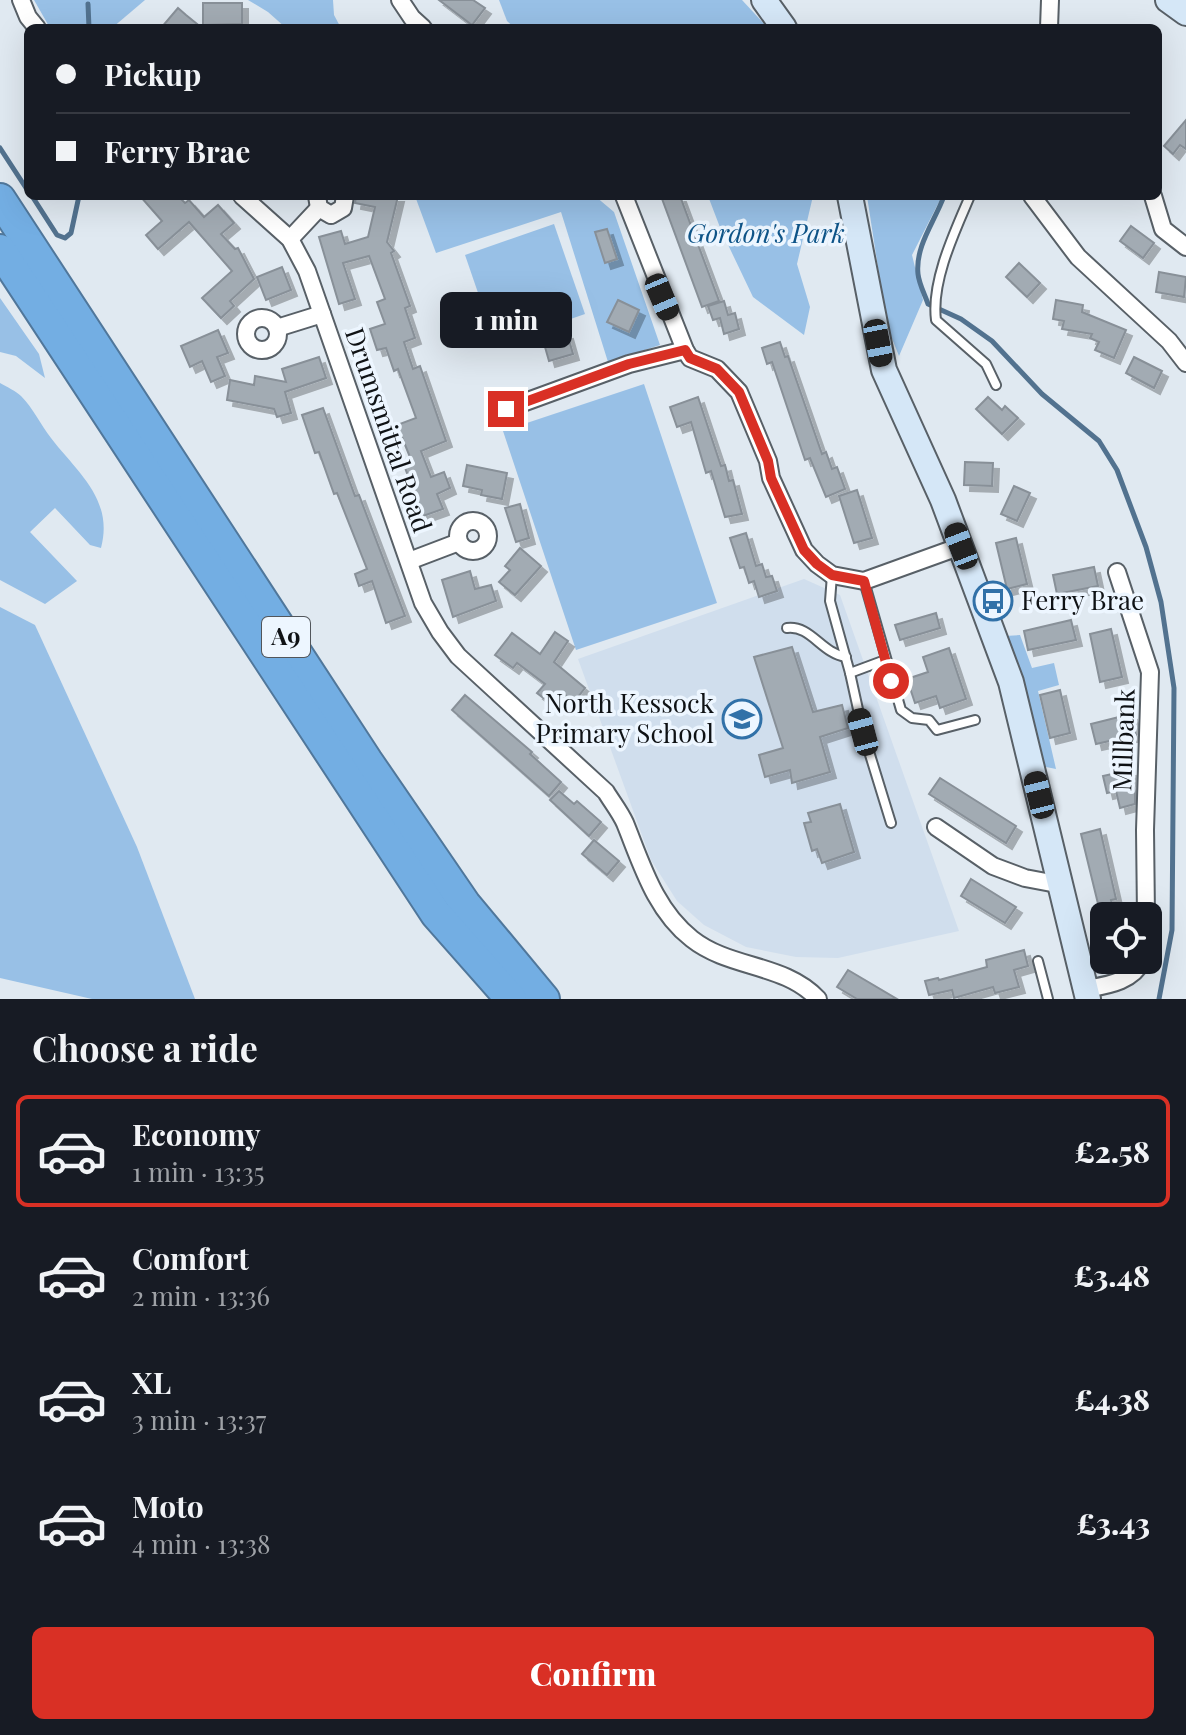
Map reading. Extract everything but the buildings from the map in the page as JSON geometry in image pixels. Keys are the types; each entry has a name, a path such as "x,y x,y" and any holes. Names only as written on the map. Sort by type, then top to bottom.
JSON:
{"highway":[{"name":"A9","path":"0,199 376,774 465,904 544,999"},
{"name":"A9","path":"0,250 436,914 511,999"}],"street":[{"path":"21,0 34,24"},
{"path":"400,0 419,24"},
{"path":"764,0 781,24"},
{"path":"1048,0 1052,24"},
{"path":"1168,0 1186,13"},
{"name":"Drumsmittal Road","path":"246,200 290,239 307,271 423,603 440,632 458,656 606,792 623,820 642,870 666,913 692,939 720,955 783,974 806,987 818,999"},
{"path":"290,239 318,202 324,213 336,214 343,208 344,200"},
{"path":"626,200 685,350 690,358 717,369 739,392 768,461 771,478 804,550 817,564 832,575 864,581 961,546"},
{"path":"851,200 884,370 943,500 1011,682 1087,994 1118,983 1132,974"},
{"path":"1035,200 1078,257 1169,341 1186,363"},
{"path":"1154,200 1163,229 1186,247"},
{"name":"Drumsmittal Road","path":"277,328 322,314"},
{"path":"506,409 629,364 685,350"},
{"name":"Drumsmittal Road","path":"409,561 459,542"},
{"name":"Millbank","path":"1117,572 1150,672 1146,902"},
{"path":"936,827 993,866 1025,878 1062,885"}],"lane":[{"path":"968,200 947,255 938,292 936,320 986,364 996,385"},
{"path":"832,575 830,601 891,823"},
{"path":"864,581 901,710 912,718 929,720 937,730 975,720"},
{"path":"787,628 803,630 834,655 846,657"},
{"path":"850,673 885,660"},
{"path":"1038,961 1048,999"}],"shaded area":[{"name":"North Kessock Primary School","path":"804,579 840,595 959,931 838,958 796,957 746,947 704,925 677,901 651,860 578,659"}],"green space":[{"path":"34,0 145,0 117,24 48,24"},
{"path":"248,0 333,0 334,15 339,24 282,24"},
{"path":"499,0 742,0 764,24 510,24"},
{"path":"416,200 600,200 614,212 660,345 608,362 561,212 436,253"},
{"name":"Gordon's Park","path":"710,200 812,200 797,264 810,307 804,335 753,297"},
{"path":"868,200 940,200 912,255 923,300 899,356 887,326"},
{"path":"554,224 585,314 496,345 465,255"},
{"path":"0,298 39,354 45,378 16,356 0,352"},
{"path":"0,383 19,394 29,406 91,487 102,515 104,531 101,548 90,545 55,508 30,532 77,581 45,604 0,580"},
{"path":"644,384 717,603 576,650 503,431"},
{"path":"0,607 35,625 137,847 195,999 92,999 0,978"},
{"path":"1020,635 1032,668 1054,663 1059,685 1038,691 1056,769 1041,766 1005,636"}],"waterway":[{"path":"88,4 89,24"},
{"path":"0,148 24,185"},
{"path":"35,200 57,235 65,238 71,233 78,200"},
{"path":"942,200 923,244 918,264 919,278 928,304 961,319 992,341 1042,394 1099,441 1117,470 1146,547 1161,602 1174,688 1172,930 1159,999"}],"place":[{"name":"Ferry Brae","path":"993,601"},
{"name":"North Kessock Primary School","path":"742,719"}],"route":[{"path":"506,409 629,364 685,350 690,358 717,369 739,392 768,461 771,478 804,550 832,575 864,581 891,681"}]}
